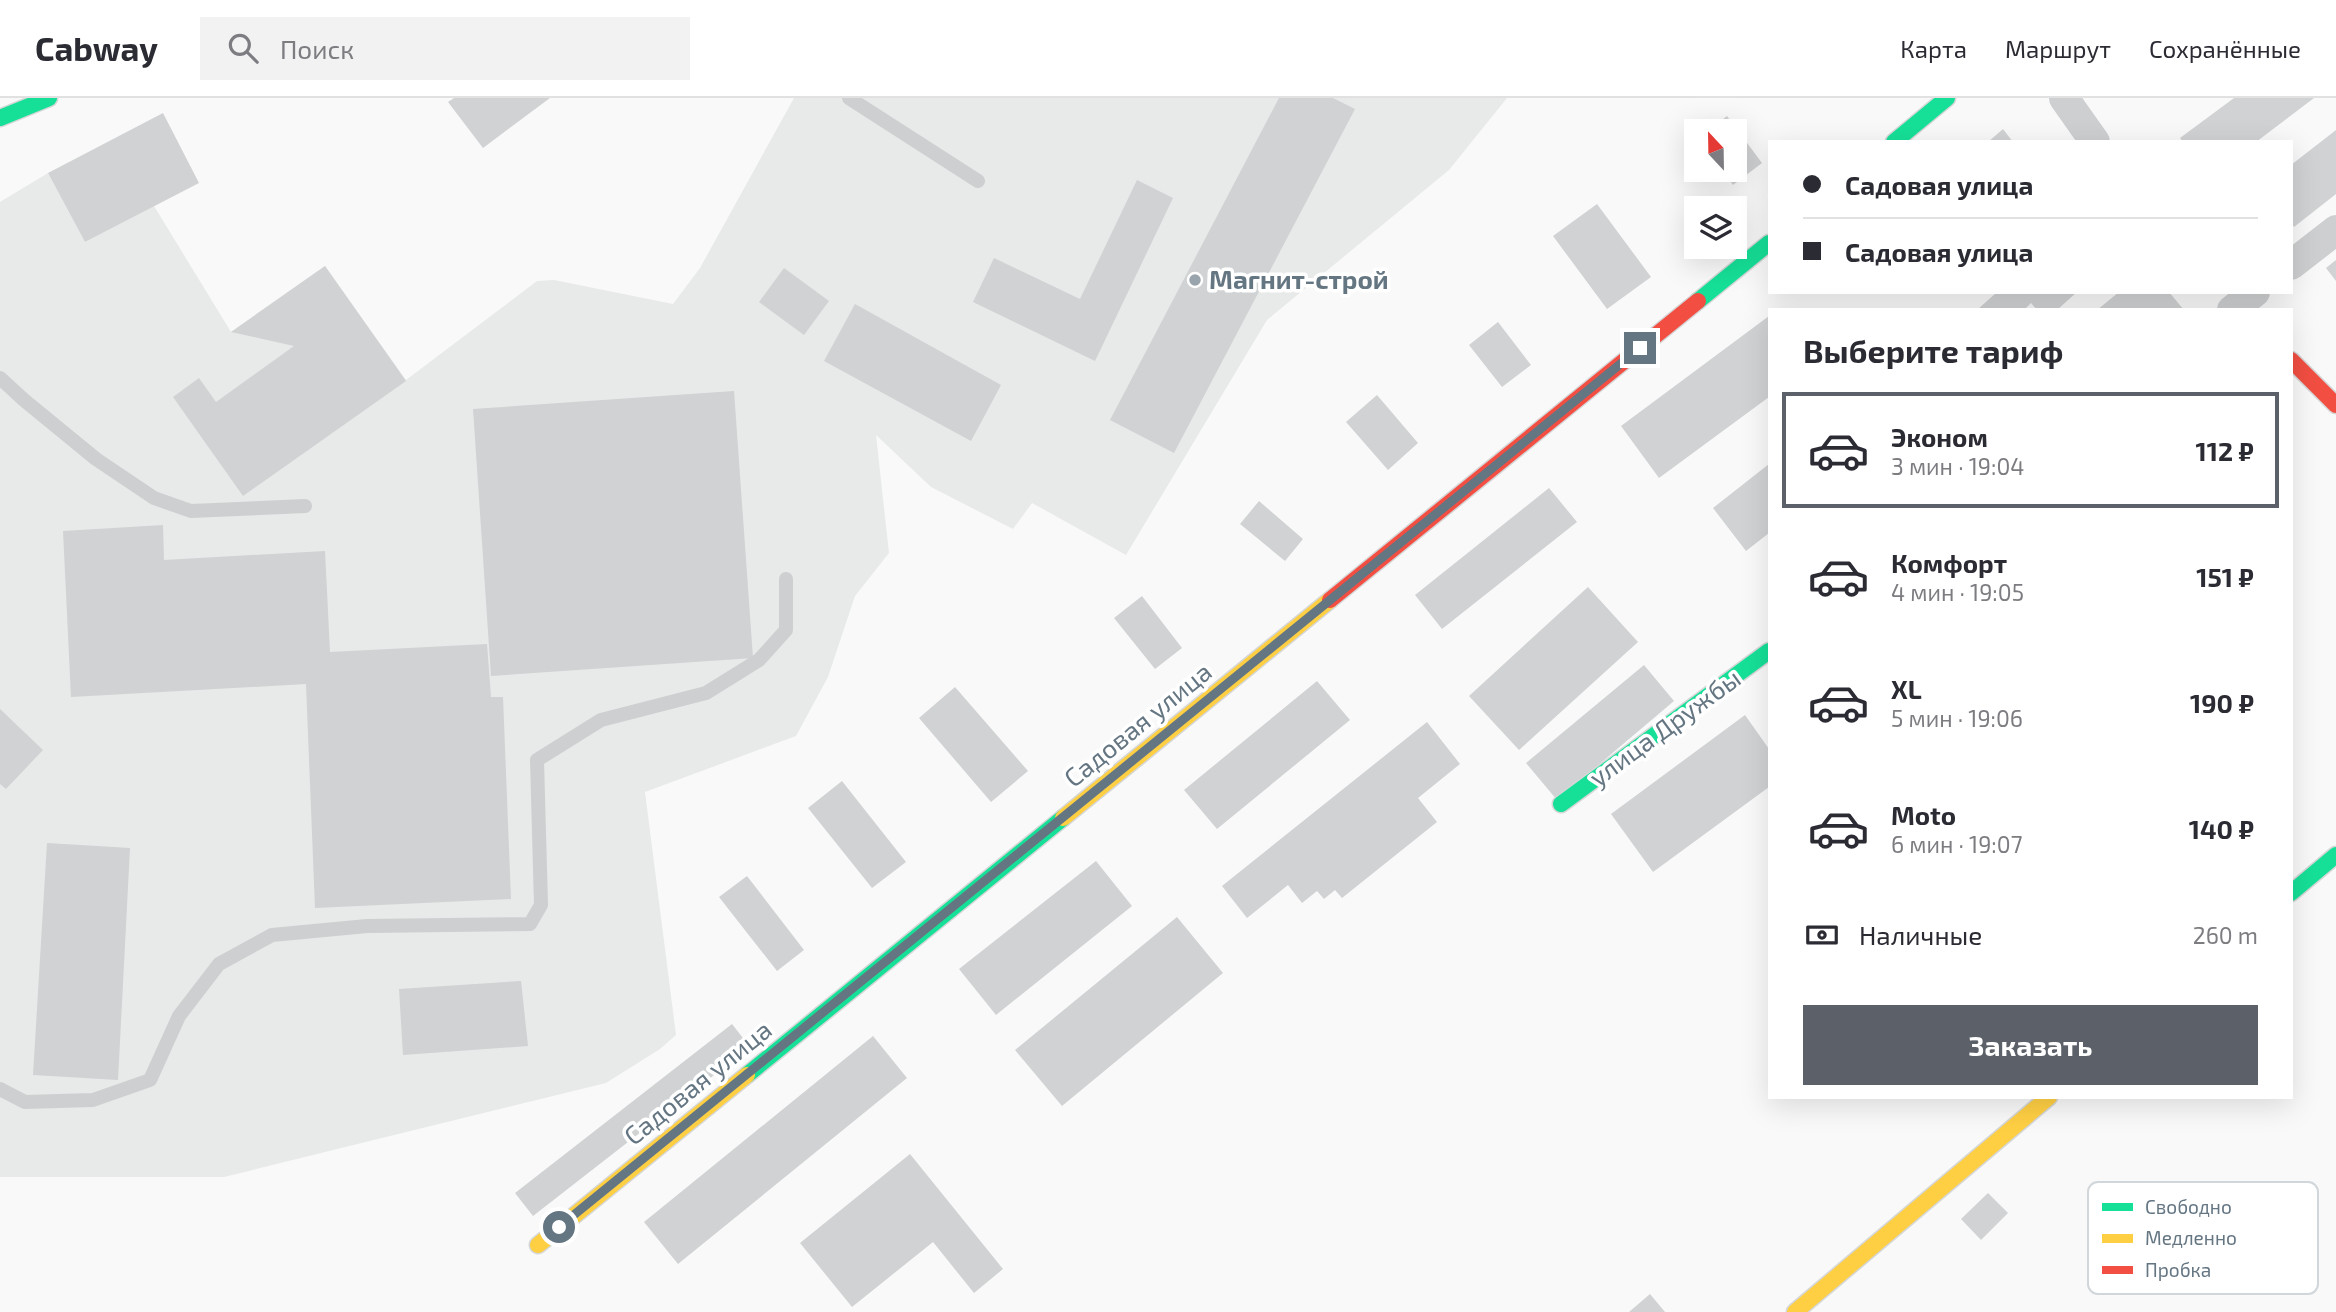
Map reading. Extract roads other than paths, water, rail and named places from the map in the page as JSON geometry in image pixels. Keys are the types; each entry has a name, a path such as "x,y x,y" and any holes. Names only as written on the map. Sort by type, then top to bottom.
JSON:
{"street":[{"path":"0,118 49,98"},
{"path":"1896,140 1947,98"},
{"path":"2064,98 2094,140"},
{"path":"2293,263 2336,230"},
{"name":"Садовая улица","path":"538,1245 1768,244"},
{"path":"2293,362 2336,405"},
{"name":"улица Дружбы","path":"1561,804 1768,652"},
{"path":"2293,891 2336,855"},
{"path":"1795,1312 2047,1099"}],"lane":[{"path":"849,98 978,181"},
{"path":"0,377 96,459 154,498 191,511 305,506"},
{"path":"0,1089 25,1102 93,1100 149,1080 179,1016 219,964 272,935 367,926 530,924 541,905 537,760 601,720 706,693 759,660 786,630 786,579"}],"place":[{"name":"Магнит-строй","path":"1195,280"}]}
